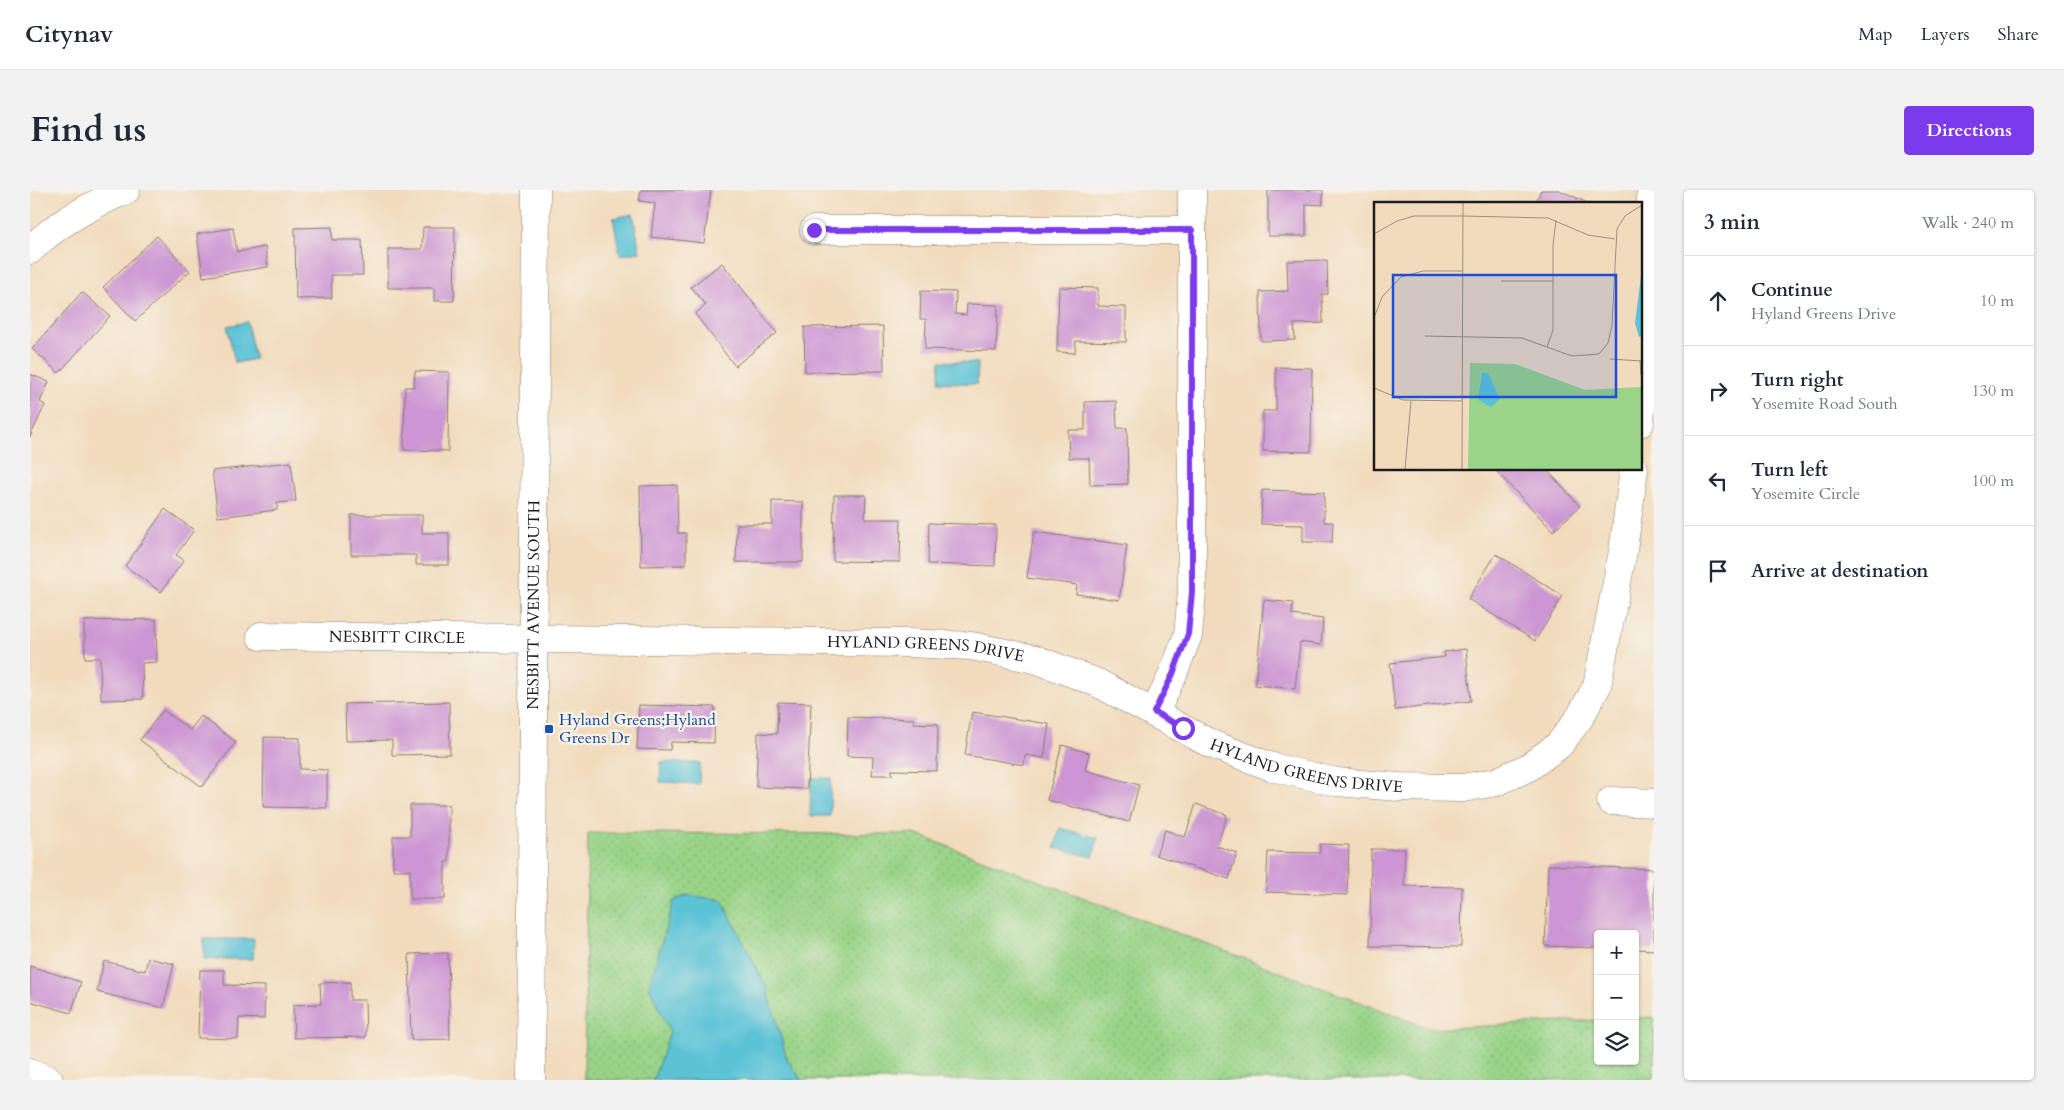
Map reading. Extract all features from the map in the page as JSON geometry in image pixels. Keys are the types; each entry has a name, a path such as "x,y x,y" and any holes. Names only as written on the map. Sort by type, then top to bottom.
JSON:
{"street":[{"path":"30,250 42,238 89,206 126,190"},
{"name":"NESBITT AVENUE SOUTH","path":"531,1080 536,190"},
{"path":"1154,712 1173,674 1188,634 1192,592 1192,190"},
{"path":"1642,380 1651,278 1651,190"},
{"path":"814,230 1192,230"},
{"name":"HYLAND GREENS DRIVE","path":"534,640 908,643 971,646 1035,659 1098,683 1211,744 1272,767 1336,782 1399,787 1463,788 1496,782 1529,767 1559,746 1580,717 1597,686 1623,550 1634,470"},
{"name":"NESBITT CIRCLE","path":"261,636 534,640"},
{"path":"1611,801 1654,803"},
{"path":"30,1072 49,1080"}],"green space":[{"path":"588,833 915,834 1431,1029 1594,1020 1594,1065 1639,1065 1639,1018 1654,1017 1654,1080 584,1080"}],"water":[{"path":"633,214 640,252 620,255 613,218"},
{"path":"247,322 255,359 235,363 227,326"},
{"path":"940,361 978,363 977,384 939,382"},
{"path":"661,762 700,763 699,784 660,782"},
{"path":"811,778 831,778 830,816 810,816"},
{"path":"1060,828 1098,838 1093,857 1055,848"},
{"path":"687,895 722,900 767,988 787,1059 802,1080 653,1080 670,1032 649,986 674,901"},
{"path":"204,939 254,939 253,959 204,959"}],"building":[{"path":"641,190 711,190 704,243 651,237 655,203 639,201"},
{"path":"1268,190 1323,190 1323,205 1306,204 1306,236 1268,236"},
{"path":"1541,190 1559,190 1586,202 1536,202"},
{"path":"332,227 332,240 362,240 363,275 331,275 332,298 296,299 295,228"},
{"path":"423,227 455,227 454,301 434,301 434,288 388,288 388,249 422,249"},
{"path":"233,228 237,252 265,247 268,267 203,277 197,234"},
{"path":"157,236 190,271 135,321 103,287"},
{"path":"1327,260 1328,294 1322,294 1323,323 1294,324 1295,340 1261,341 1260,292 1288,291 1287,261"},
{"path":"722,263 777,333 735,366 695,314 706,305 691,287"},
{"path":"1059,287 1098,288 1098,306 1126,307 1126,342 1076,341 1075,353 1057,352"},
{"path":"921,291 956,292 955,314 966,315 967,304 998,305 996,351 925,349 926,319 920,319"},
{"path":"82,292 110,316 59,373 32,349"},
{"path":"883,326 884,371 805,372 804,327"},
{"path":"1276,367 1312,368 1311,452 1263,451 1263,411 1276,411"},
{"path":"415,371 449,372 448,451 404,450 405,387 414,387"},
{"path":"30,374 49,382 40,402 45,405 30,437"},
{"path":"1116,401 1117,428 1127,428 1128,484 1090,485 1089,458 1069,458 1068,430 1085,430 1085,402"},
{"path":"291,462 296,501 277,503 277,510 218,517 212,471"},
{"path":"1500,470 1547,470 1580,506 1553,531 1497,472"},
{"path":"677,485 678,533 686,533 686,565 641,566 640,486"},
{"path":"1262,490 1324,492 1324,522 1333,522 1332,542 1303,542 1303,525 1261,524"},
{"path":"834,495 866,495 865,519 901,519 900,562 833,561"},
{"path":"772,501 803,502 803,562 736,562 737,524 772,524"},
{"path":"165,509 194,530 176,555 184,560 161,592 125,566"},
{"path":"351,515 422,515 422,533 449,533 449,565 416,565 416,555 351,555"},
{"path":"929,523 996,525 995,566 928,564"},
{"path":"1034,532 1127,545 1119,600 1076,594 1077,585 1027,578"},
{"path":"1496,554 1563,596 1535,641 1468,599"},
{"path":"1264,600 1293,603 1292,615 1323,619 1321,645 1300,642 1295,689 1255,685"},
{"path":"156,619 157,662 142,663 143,699 101,700 100,658 85,658 84,621"},
{"path":"1466,649 1471,701 1395,710 1390,663 1445,657 1444,652"},
{"path":"449,702 450,754 392,755 392,740 346,741 345,704"},
{"path":"778,702 811,703 807,789 756,787 758,733 777,734"},
{"path":"639,705 715,707 714,743 671,742 670,750 637,749"},
{"path":"163,710 190,730 201,716 236,742 202,787 140,740"},
{"path":"972,712 1049,724 1044,758 1025,755 1024,765 965,755"},
{"path":"848,717 914,719 913,723 938,724 937,771 892,770 892,775 872,775 873,757 847,756"},
{"path":"264,737 300,738 300,769 327,770 327,808 263,807"},
{"path":"1062,745 1089,753 1085,770 1139,785 1129,822 1047,800"},
{"path":"1196,804 1227,815 1217,846 1237,853 1229,879 1156,855 1165,830 1185,837"},
{"path":"410,805 449,805 449,862 445,862 445,899 410,899 410,870 393,870 393,836 410,836"},
{"path":"1320,844 1349,845 1347,895 1266,892 1268,852 1320,853"},
{"path":"1371,849 1405,849 1404,886 1462,887 1461,947 1370,946"},
{"path":"1548,865 1654,869 1654,950 1639,949 1639,930 1594,930 1594,948 1545,946"},
{"path":"448,953 450,1039 411,1040 409,954"},
{"path":"148,958 174,964 163,1008 97,992 104,961 145,971"},
{"path":"30,966 81,982 71,1013 30,1001"},
{"path":"200,970 224,970 224,985 265,986 264,1019 239,1018 238,1039 198,1038"},
{"path":"350,982 350,1000 365,1000 366,1037 294,1038 293,1005 321,1004 320,983"}],"place":[{"name":"Hyland Greens;Hyland Greens Dr","path":"549,729"}],"route":[{"path":"814,230 1192,230 1192,592 1188,634 1173,674 1154,712 1183,728"}]}
